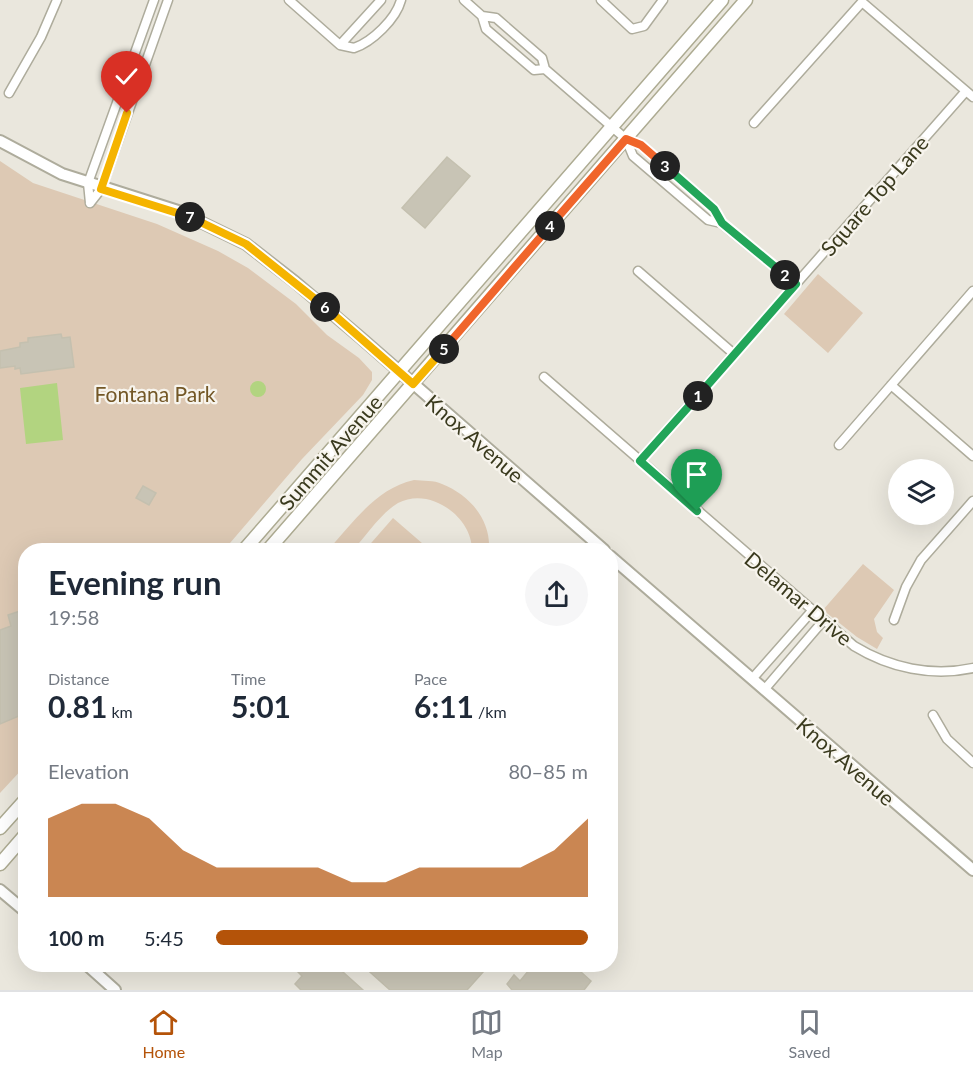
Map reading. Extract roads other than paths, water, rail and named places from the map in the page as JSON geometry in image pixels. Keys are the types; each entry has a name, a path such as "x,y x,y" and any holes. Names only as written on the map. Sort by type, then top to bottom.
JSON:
{"main road":[{"name":"Summit Avenue","path":"250,543 722,0"},
{"name":"Summit Avenue","path":"274,543 746,0"},
{"path":"0,828 18,808"},
{"path":"0,864 18,843"}],"street":[{"path":"9,93 41,37 57,0"},
{"path":"154,0 88,183 90,203 101,189 168,0"},
{"path":"289,0 340,45 354,48 364,44 399,8 400,0"},
{"path":"340,45 381,0"},
{"path":"464,0 482,16 486,29 534,70 545,69"},
{"path":"601,0 632,29 644,26 663,0"},
{"path":"754,123 862,2 973,97"},
{"path":"482,16 496,18 542,58 545,69 626,139 641,145 714,209 722,223 796,284"},
{"name":"Square Top Lane","path":"640,461 966,91"},
{"path":"626,139 633,156 708,220 722,223"},
{"name":"Knox Avenue","path":"0,141 42,166 101,189 178,212 246,244 296,282 596,543"},
{"path":"681,198 690,187"},
{"path":"638,271 734,354"},
{"path":"839,445 973,291"},
{"name":"Delamar Drive","path":"544,377 823,621 874,658 895,665 933,672 973,668"},
{"path":"891,385 973,456"},
{"path":"894,620 906,587 921,560 973,501"},
{"name":"Knox Avenue","path":"618,563 973,870"},
{"path":"752,679 812,611"},
{"path":"764,690 823,621"},
{"path":"933,715 947,739 973,763"},
{"path":"0,890 18,905"},
{"path":"95,972 115,990"}],"park label":[{"name":"Fontana Park","path":"155,393"}]}
